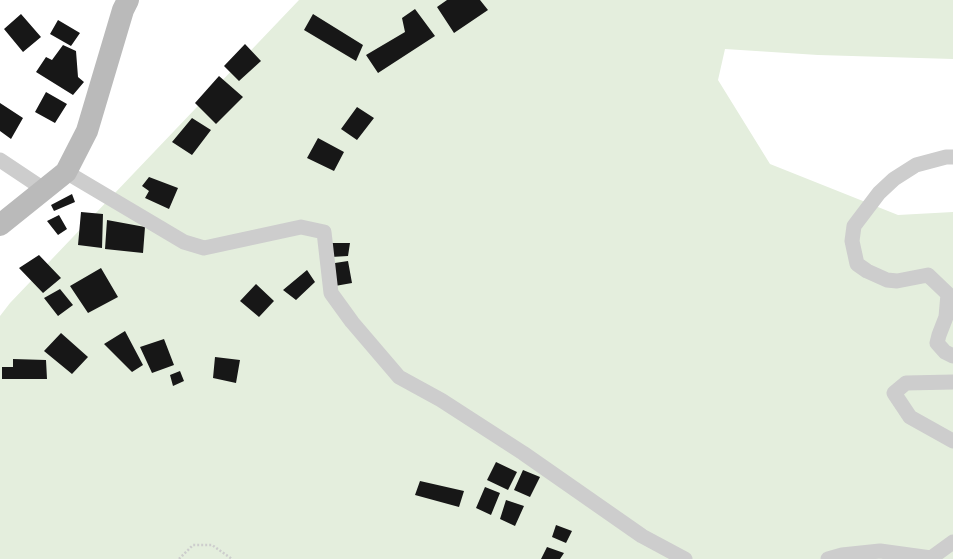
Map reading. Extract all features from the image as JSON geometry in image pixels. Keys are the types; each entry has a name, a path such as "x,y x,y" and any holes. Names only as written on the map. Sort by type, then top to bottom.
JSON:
{"street":[{"path":"0,225 66,172 87,131 123,10 128,0"},
{"path":"953,157 946,157 916,165 894,179 878,192 854,226 852,241 857,264 867,271 887,280 897,281 928,275 948,294 946,318 937,343 945,352 953,356"},
{"path":"0,160 45,190"},
{"path":"66,172 184,242 204,248 301,227 324,232 331,293 352,322 399,377 441,400 523,453 642,536 685,559"},
{"path":"953,382 906,383 894,393 910,417 953,440"},
{"path":"828,559 842,555 880,551 931,558 953,542"}],"path":[{"path":"179,559 194,545 212,545 232,559"}],"green space":[{"path":"299,0 953,0 953,59 818,55 725,49 718,80 770,164 898,215 953,212 953,559 0,559 0,316 10,303"}],"building":[{"path":"447,0 480,0 488,10 454,33 437,7"},
{"path":"415,9 435,36 378,73 366,55 405,32 402,18"},
{"path":"21,14 41,37 23,52 4,29"},
{"path":"313,14 363,45 356,61 304,30"},
{"path":"58,20 80,33 71,46 50,34"},
{"path":"245,44 261,61 239,81 224,66"},
{"path":"63,45 76,51 78,77 84,82 73,95 36,72 46,57 52,60"},
{"path":"219,76 243,97 216,124 195,103"},
{"path":"46,92 67,104 55,123 35,112"},
{"path":"0,103 23,118 11,139 0,131"},
{"path":"357,107 374,118 357,140 341,129"},
{"path":"192,118 211,130 192,155 172,142"},
{"path":"318,138 344,152 334,171 307,158"},
{"path":"149,177 178,188 169,209 145,198 149,191 142,186"},
{"path":"72,194 75,202 54,211 51,205"},
{"path":"81,212 103,214 102,248 78,245"},
{"path":"59,215 67,229 58,235 47,221"},
{"path":"107,220 145,227 143,253 105,249"},
{"path":"331,243 350,243 348,256 331,257"},
{"path":"39,255 61,278 43,293 19,268"},
{"path":"348,261 352,283 335,286 335,263"},
{"path":"101,268 118,297 88,313 70,286"},
{"path":"307,270 315,282 296,300 283,290"},
{"path":"256,284 274,301 259,317 240,301"},
{"path":"60,289 73,305 58,316 44,298"},
{"path":"125,331 143,365 132,372 104,344"},
{"path":"61,333 88,357 72,374 44,351"},
{"path":"164,339 174,365 152,373 140,347"},
{"path":"215,357 240,360 236,383 213,378"},
{"path":"13,359 46,360 47,379 2,379 2,367 13,367"},
{"path":"180,371 184,381 173,386 170,375"},
{"path":"496,462 517,472 508,490 487,480"},
{"path":"523,470 540,477 530,497 514,490"},
{"path":"420,481 464,491 459,507 415,495"},
{"path":"485,487 500,493 491,515 476,508"},
{"path":"506,500 524,506 515,526 500,519"},
{"path":"556,525 572,531 566,543 552,537"},
{"path":"547,547 564,553 560,559 541,559"}]}
